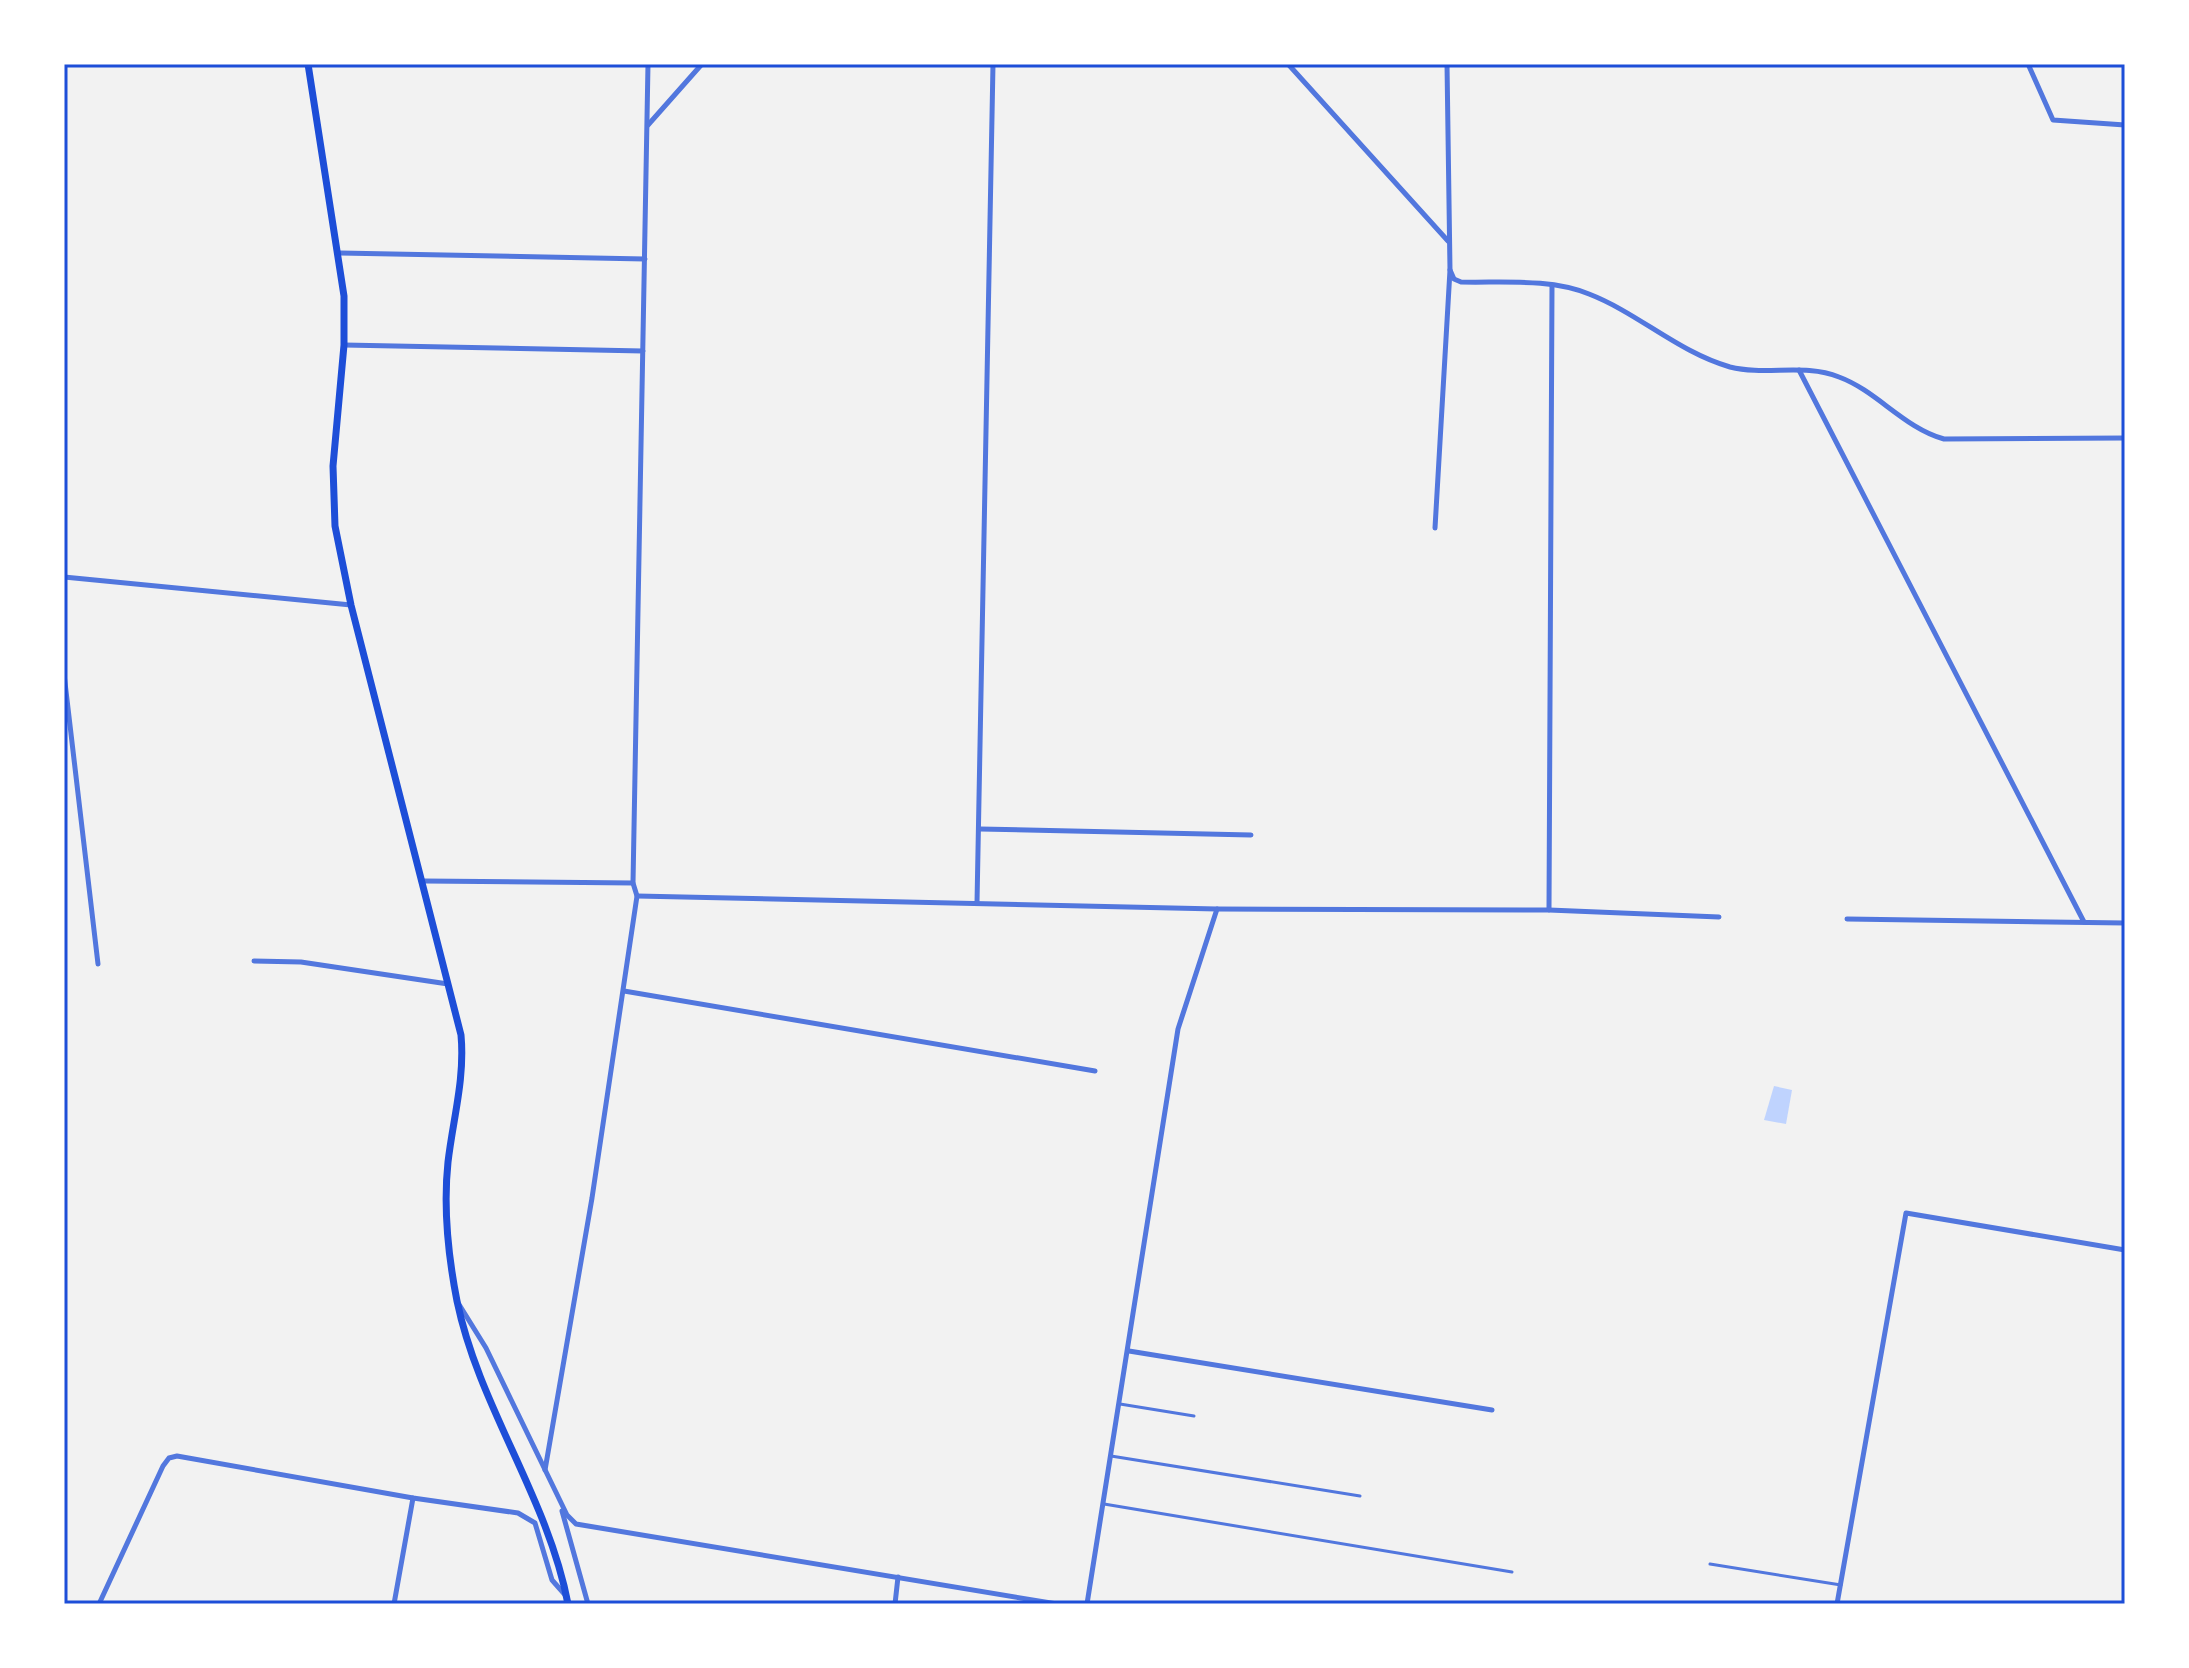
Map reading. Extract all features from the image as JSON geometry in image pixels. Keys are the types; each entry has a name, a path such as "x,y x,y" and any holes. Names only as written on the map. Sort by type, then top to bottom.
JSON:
{"main road":[{"path":"308,64 340,253 344,345 332,491 336,531 351,605 449,984 462,1051 446,1207 458,1302 477,1370 539,1515 568,1600"}],"street":[{"path":"545,1470 637,896 633,883 648,64"},
{"path":"647,126 702,64"},
{"path":"977,903 993,64"},
{"path":"1288,64 1448,241"},
{"path":"1435,528 1450,270 1447,64"},
{"path":"2028,64 2047,111 2055,121 2125,125"},
{"path":"340,253 645,259"},
{"path":"1450,270 1454,279 1461,282 1552,285 1598,298 1721,364 1751,371 1822,372 1850,381 1921,430 1944,439 2125,438"},
{"path":"1549,910 1552,285"},
{"path":"344,345 644,351"},
{"path":"1799,370 2084,922"},
{"path":"64,577 351,605"},
{"path":"64,674 98,964"},
{"path":"980,829 1251,835"},
{"path":"424,881 633,883"},
{"path":"637,896 1217,909 1549,910 1719,917"},
{"path":"1087,1604 1178,1029 1217,909"},
{"path":"1847,919 2125,923"},
{"path":"254,961 308,963 449,984"},
{"path":"624,991 1095,1071"},
{"path":"1837,1604 1906,1213 2125,1250"},
{"path":"458,1302 486,1348 556,1495 581,1567 588,1604"},
{"path":"1129,1351 1492,1410"},
{"path":"99,1604 169,1458 181,1456 413,1498 515,1512 528,1518 536,1527 554,1583 568,1600"},
{"path":"556,1495 571,1520 587,1528 1057,1604"},
{"path":"394,1604 413,1498"},
{"path":"895,1604 898,1577"}],"lane":[{"path":"1120,1404 1194,1416"},
{"path":"1111,1456 1360,1496"},
{"path":"1104,1504 1512,1572"},
{"path":"1710,1564 1841,1585"}],"water":[{"path":"1774,1086 1792,1090 1786,1124 1764,1120"}]}
